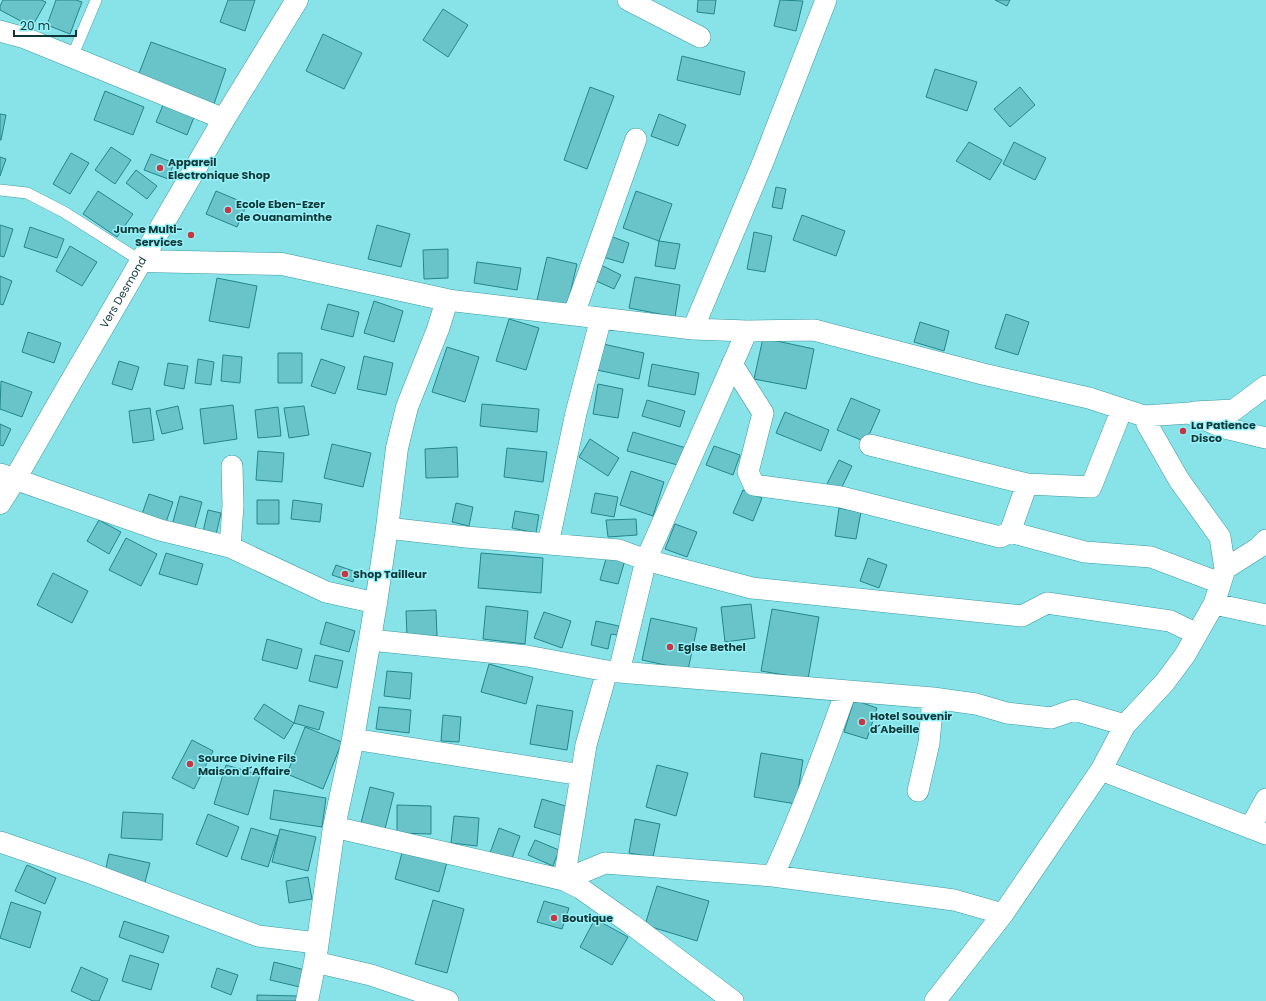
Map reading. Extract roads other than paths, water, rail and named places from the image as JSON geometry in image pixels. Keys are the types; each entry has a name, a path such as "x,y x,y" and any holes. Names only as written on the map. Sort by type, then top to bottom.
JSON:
{"street":[{"name":"Vers Desmond","path":"0,503 8,476 141,260 224,119 297,0"},
{"path":"628,0 700,36"},
{"path":"693,330 763,162 826,0"},
{"path":"0,31 25,38 224,119"},
{"path":"574,314 636,139"},
{"path":"141,260 282,264 447,300 574,314 693,330 747,332 814,330 983,374 1089,398 1144,416 1234,410 1266,386"},
{"path":"307,1001 316,952 334,827 354,739 376,603 397,448 407,407 438,329 447,300"},
{"path":"548,544 576,412 601,318"},
{"path":"564,880 586,745 613,672 646,560 747,332"},
{"path":"732,364 763,413 748,472 754,485 841,497 1000,537 1010,532 1085,552 1151,558 1223,576"},
{"path":"870,445 1027,484 1091,487 1122,409"},
{"path":"1189,413 1225,428 1266,438"},
{"path":"935,1001 1003,914 1101,770 1125,725 1165,682 1185,655 1214,604 1223,576 1220,537 1179,480 1146,424 1144,416"},
{"path":"230,547 233,506 232,466"},
{"path":"8,476 160,530 230,547 326,592 376,603"},
{"path":"1010,532 1027,484"},
{"path":"387,528 620,550 646,560 752,588 1022,616 1047,603 1170,621 1197,634"},
{"path":"1223,576 1266,540"},
{"path":"1214,604 1266,615"},
{"path":"370,640 527,656 613,672 933,698 976,704 1007,713 1051,718 1074,710 1125,725"},
{"path":"773,876 825,750 846,691"},
{"path":"918,791 929,742 933,698"},
{"path":"354,739 581,775"},
{"path":"1101,770 1258,831 1266,799"},
{"path":"334,827 564,880 586,892 733,1001"},
{"path":"0,842 85,871 258,936 316,952 371,976 448,1001"},
{"path":"564,880 605,863 773,876 954,900 1003,914"}],"lane":[{"path":"72,57 96,0"},
{"path":"0,190 27,193 58,208 141,260"}],"place":[{"name":"Appareil Electronique Shop","path":"160,168"},
{"name":"Ecole Eben-Ezer de Ouanaminthe","path":"228,210"},
{"name":"Jume Multi- Services","path":"191,235"},
{"name":"La Patience Disco","path":"1183,431"},
{"name":"Shop Tailleur","path":"345,574"},
{"name":"Eglse Bethel","path":"670,647"},
{"name":"Hotel Souvenir d´Abeille","path":"862,722"},
{"name":"Source Divine Fils Maison d´Affaire","path":"190,764"},
{"name":"Boutique","path":"554,918"}]}
